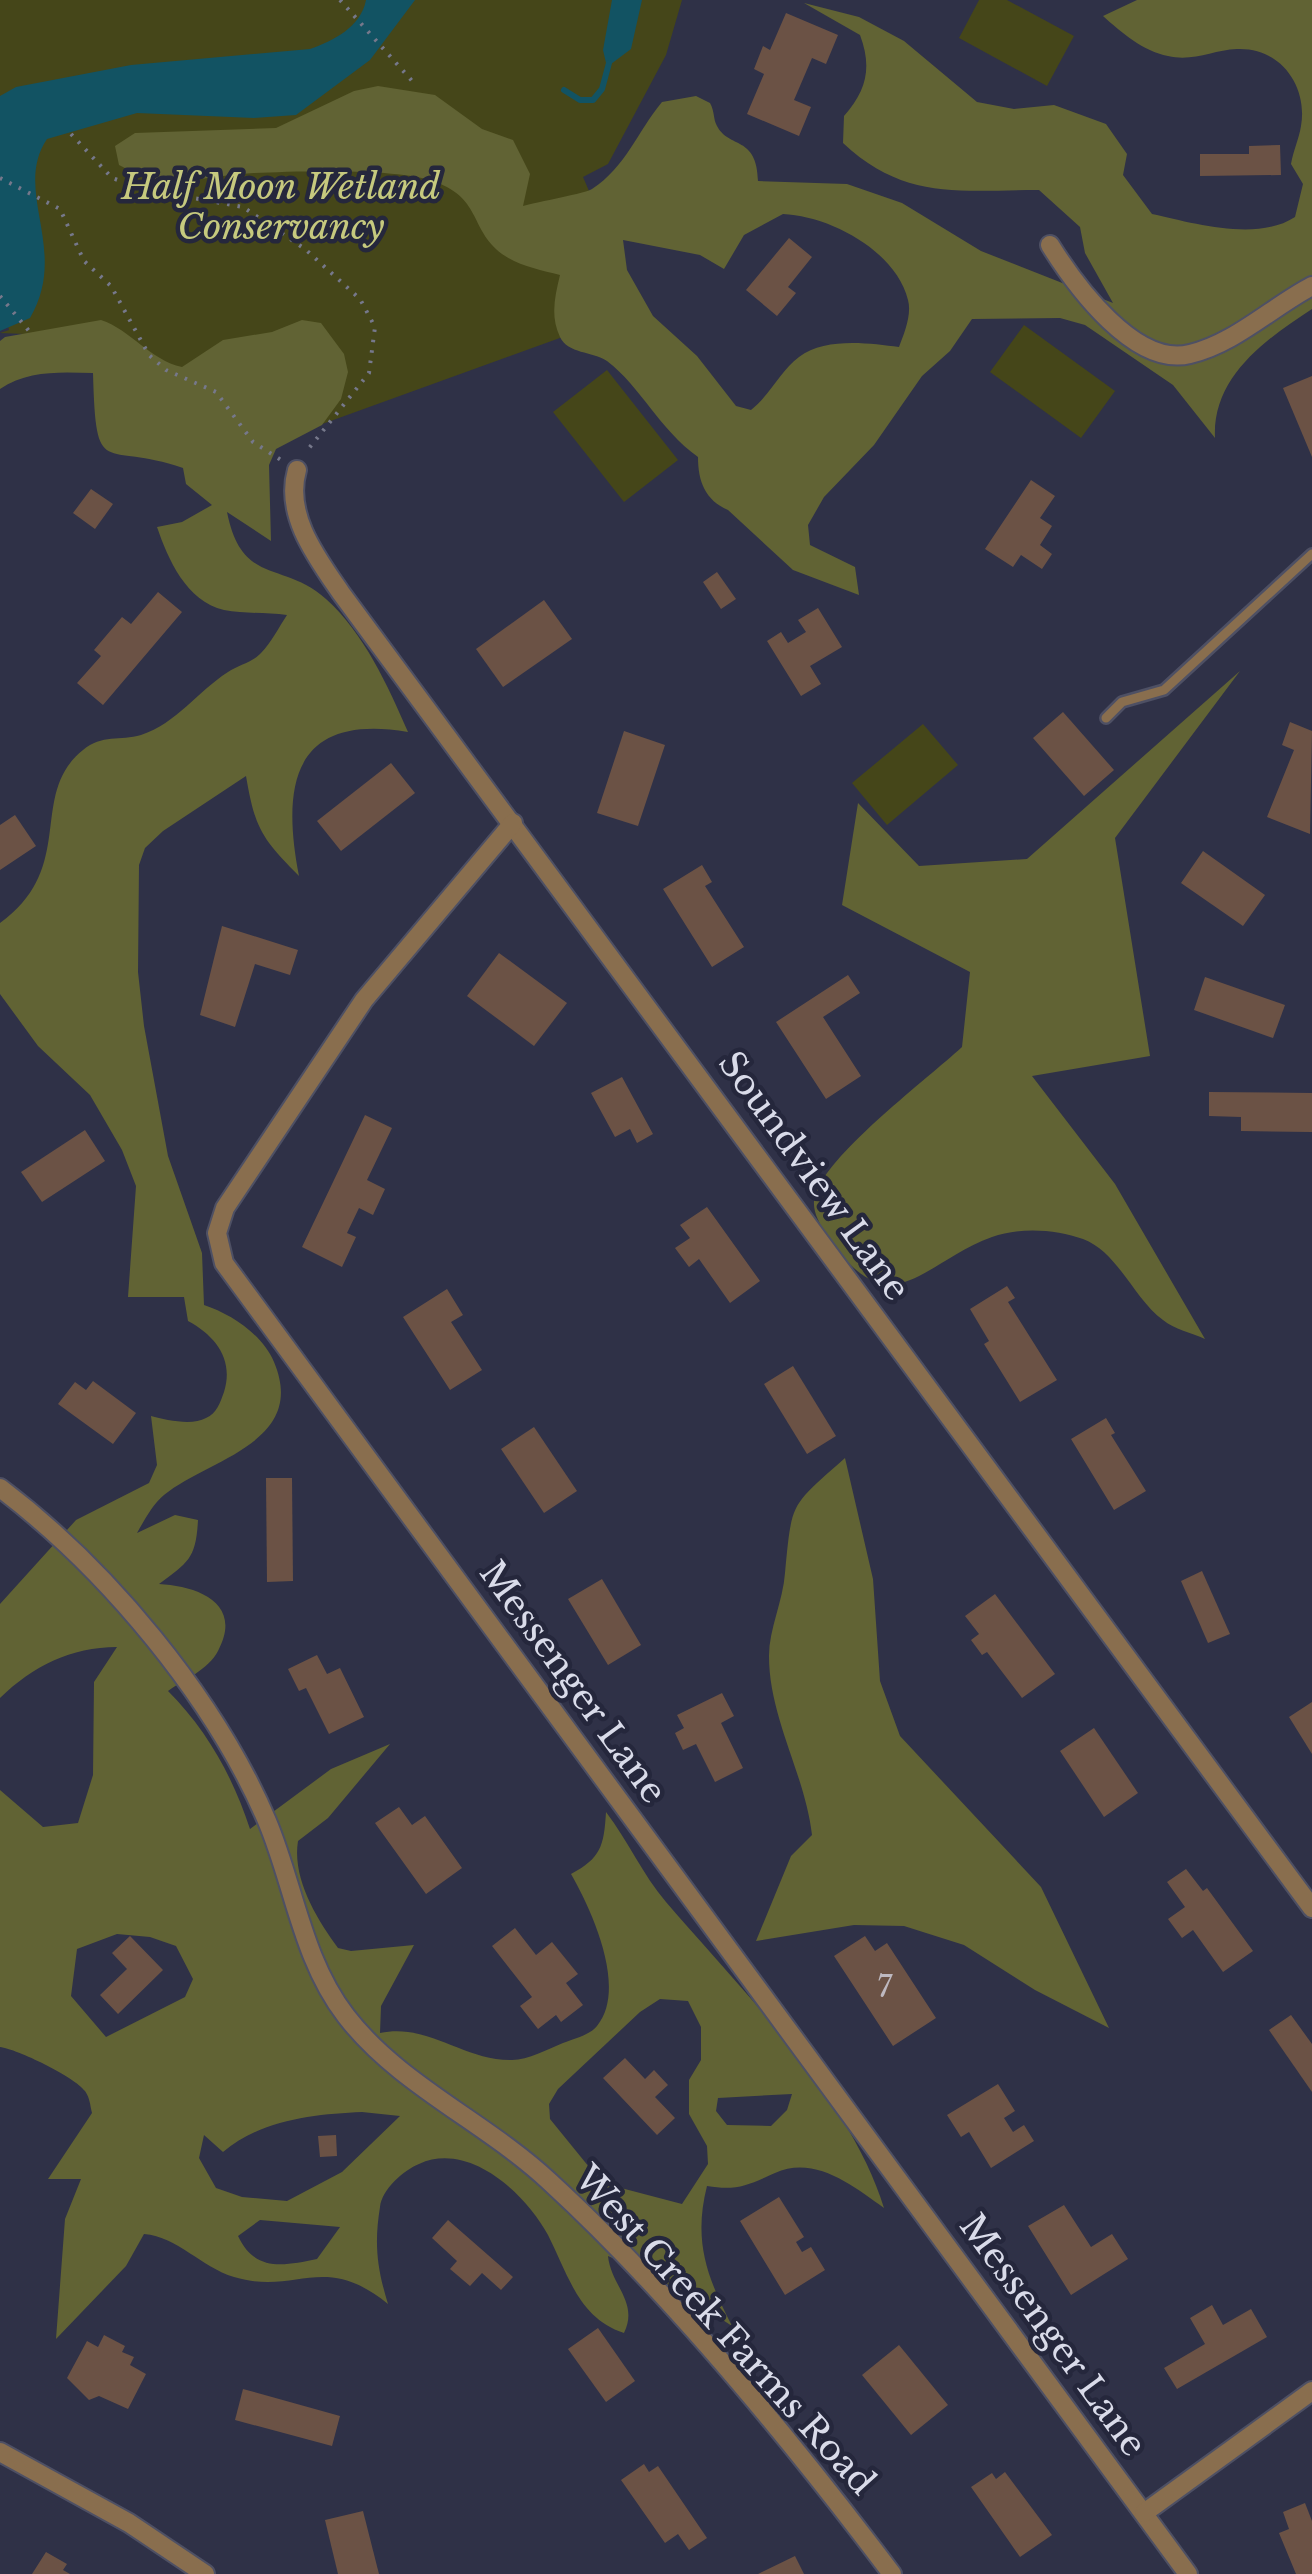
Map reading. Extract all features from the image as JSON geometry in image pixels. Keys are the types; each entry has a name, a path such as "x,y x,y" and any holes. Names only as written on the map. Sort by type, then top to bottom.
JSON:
{"street":[{"path":"1050,246 1075,284 1107,318 1157,354 1193,354 1312,286"},
{"name":"Soundview Lane","path":"296,470 295,506 311,549 1312,1908"},
{"name":"Messenger Lane","path":"513,823 364,1000 232,1197 217,1233 224,1263 1188,2574"},
{"name":"West Creek Farms Road","path":"0,1488 34,1514 112,1589 244,1771 268,1825 308,1947 342,2012 385,2058 522,2156 602,2229 752,2401 892,2574"},
{"path":"1144,2513 1312,2391"},
{"path":"0,2452 129,2523 205,2574"}],"lane":[{"path":"1106,718 1122,702 1164,690 1312,554"}],"path":[{"path":"340,0 413,82"},
{"path":"0,178 66,215 84,260 111,286 149,356 166,370 216,392 253,442 296,470 315,437 369,373 375,327 360,298 305,249 243,207 144,189 112,178 71,134"},
{"path":"0,296 28,330"}],"green space":[{"name":"Half Moon Wetland Conservancy","path":"0,0 682,0 666,55 608,164 583,177 640,309 234,456 99,337 0,333 9,330 0,289"},
{"path":"979,0 1007,0 1074,36 1047,86 959,38"},
{"path":"1137,0 1312,0 1312,309 1260,347 1232,378 1216,416 1215,438 1173,385 1085,325 1060,318 972,319 950,351 922,376 874,445 824,497 808,525 810,545 855,567 859,595 793,570 714,501 701,482 698,457 672,434 619,371 607,361 564,343 554,314 560,275 523,265 502,254 484,234 467,204 447,187 413,176 343,171 170,180 119,165 115,146 135,133 276,128 354,91 378,86 435,95 482,129 513,140 530,174 523,206 592,189 622,160 662,102 696,96 710,103 722,133 748,149 758,181 847,184 902,203 981,251 1113,303 1085,253 1080,227 1039,190 959,190 911,183 866,162 843,143 844,116 858,97 865,78 864,47 860,35 804,3 859,17 904,41 977,102 1014,109 1054,105 1106,124 1127,154 1123,175 1152,214 1244,229 1280,224 1295,217 1303,184 1291,164 1302,111 1288,72 1278,62 1252,50 1186,58 1159,54 1133,40 1103,16","holes":["783,214 801,216 859,239 890,266 908,300 903,336 899,347 848,343 821,346 793,362 751,410 736,406 697,356 653,316 627,270 623,240 700,255 724,269 744,235"]},
{"path":"101,320 160,358 182,367 223,340 272,332 302,320 321,323 344,354 348,372 341,399 322,425 276,449 269,465 271,541 227,512 234,536 254,562 310,587 340,613 383,679 408,732 370,729 340,733 319,745 304,762 292,812 299,876 262,831 246,776 163,831 145,848 139,865 138,972 144,1026 168,1156 202,1253 204,1305 254,1334 274,1362 281,1389 277,1412 266,1430 164,1495 137,1533 175,1515 198,1520 189,1558 159,1584 201,1593 221,1609 225,1620 214,1658 168,1691 217,1755 250,1829 331,1769 390,1744 328,1818 298,1841 297,1855 308,1897 338,1948 351,1951 414,1945 381,2006 380,2033 415,2033 478,2055 512,2060 538,2054 594,2029 606,2010 608,1970 596,1927 571,1874 599,1850 606,1812 658,1892 759,2008 820,2086 868,2167 884,2208 833,2176 805,2168 790,2168 742,2186 707,2186 702,2242 709,2275 732,2326 655,2276 608,2256 626,2303 628,2322 624,2333 608,2326 585,2306 538,2219 510,2188 476,2165 438,2159 407,2171 389,2187 382,2200 378,2256 388,2304 345,2280 327,2277 276,2282 234,2277 179,2246 144,2234 126,2266 56,2339 65,2219 81,2179 48,2179 92,2113 85,2091 70,2078 0,2047 0,1790 43,1827 78,1823 93,1775 94,1682 117,1647 84,1650 54,1660 0,1698 0,1604 76,1520 149,1483 157,1465 151,1416 186,1422 210,1416 223,1396 227,1370 214,1342 188,1321 184,1297 128,1297 136,1186 122,1150 90,1095 38,1046 0,994 0,923 24,901 38,879 46,856 57,788 67,768 83,750 104,740 141,735 165,723 217,680 258,656 287,615 224,610 199,598 180,577 157,527 182,522 212,505 186,484 183,468 120,455 102,444 94,408 93,373 33,375 0,389 0,341","holes":["117,1934 150,1937 176,1946 193,1979 185,1997 106,2037 71,1996 77,1949","660,1999 688,2001 701,2027 701,2060 689,2080 689,2114 707,2146 708,2164 682,2204 602,2183 550,2119 549,2104 558,2089 640,2012","792,2094 787,2110 771,2126 727,2125 716,2111 718,2098","362,2112 400,2116 342,2172 287,2201 242,2197 216,2188 199,2158 204,2135 223,2152 271,2126","260,2220 340,2227 317,2259 271,2264 245,2248 238,2236"]},
{"path":"1024,325 1115,391 1081,438 990,372"},
{"path":"607,370 678,460 624,502 553,412"},
{"path":"1240,671 1115,838 1150,1056 1032,1076 1115,1184 1205,1339 1163,1320 1095,1245 1061,1233 1038,1230 1003,1234 906,1282 887,1284 869,1279 849,1263 823,1229 814,1209 814,1198 841,1156 962,1047 970,972 842,905 858,803 919,866 1027,859"},
{"path":"923,724 958,765 887,825 852,783"},
{"path":"845,1458 873,1579 880,1681 900,1736 1041,1887 1109,2028 1035,1990 964,1945 904,1926 854,1925 756,1941 791,1856 812,1835 775,1702 769,1656 790,1531 797,1506"}],"water":[{"path":"366,0 415,0 370,60 296,115 254,118 137,113 47,139 35,179 44,245 41,293 30,318 0,331 0,96 16,87 131,65 310,49 352,25"},
{"path":"612,0 642,0 631,49 607,67 603,50"}],"building":[{"path":"786,13 838,35 826,64 812,58 794,100 811,107 799,136 747,114 764,74 754,69 763,46 770,50"},
{"path":"1280,145 1281,175 1200,176 1200,154 1249,154 1249,146"},
{"path":"789,238 812,257 788,287 796,293 777,316 746,290"},
{"path":"1312,376 1312,457 1283,388"},
{"path":"1031,480 1055,496 1040,518 1052,526 1040,545 1052,554 1042,569 1021,555 1013,567 985,549"},
{"path":"91,489 113,504 95,529 73,513"},
{"path":"717,572 736,599 721,609 703,582"},
{"path":"158,592 182,612 103,705 77,683 101,656 94,650 122,617 131,624"},
{"path":"544,600 572,639 503,687 476,649"},
{"path":"818,608 842,647 810,666 821,684 801,696 767,641 781,632 788,643 806,632 798,620"},
{"path":"1063,712 1114,770 1084,796 1033,738"},
{"path":"1290,722 1312,731 1310,834 1267,817 1294,750 1282,745"},
{"path":"624,731 665,745 638,826 597,813"},
{"path":"391,763 415,793 341,851 317,821"},
{"path":"15,815 36,846 0,870 0,825"},
{"path":"1203,851 1265,895 1243,926 1181,883"},
{"path":"702,865 712,882 705,886 744,947 712,967 663,889"},
{"path":"222,926 298,950 290,975 255,964 235,1027 200,1015"},
{"path":"499,953 567,1003 534,1046 467,996"},
{"path":"848,975 860,993 823,1017 861,1076 826,1099 776,1022"},
{"path":"1205,977 1285,1005 1273,1038 1194,1010"},
{"path":"622,1077 653,1134 637,1143 630,1129 615,1137 591,1093"},
{"path":"1209,1092 1312,1093 1312,1132 1241,1131 1241,1117 1209,1116"},
{"path":"365,1115 392,1128 367,1180 385,1189 373,1215 359,1208 347,1233 356,1237 342,1267 302,1247"},
{"path":"85,1130 105,1161 42,1202 21,1172"},
{"path":"707,1207 760,1281 730,1303 699,1259 689,1267 675,1248 690,1238 680,1225"},
{"path":"1007,1286 1015,1298 1008,1302 1057,1380 1020,1402 984,1344 989,1341 970,1309"},
{"path":"447,1289 463,1315 451,1322 482,1370 450,1390 403,1317"},
{"path":"793,1366 836,1436 807,1454 764,1384"},
{"path":"93,1381 136,1413 113,1444 58,1404 75,1382 86,1390"},
{"path":"1106,1418 1115,1433 1111,1435 1146,1491 1114,1510 1071,1439"},
{"path":"534,1427 577,1491 544,1513 501,1449"},
{"path":"266,1478 292,1478 293,1581 267,1582"},
{"path":"1202,1571 1230,1634 1208,1643 1181,1581"},
{"path":"602,1579 641,1645 608,1665 568,1599"},
{"path":"995,1594 1055,1674 1022,1698 987,1652 982,1655 971,1640 979,1634 965,1616"},
{"path":"317,1655 327,1674 340,1668 364,1717 329,1734 306,1688 299,1691 288,1669"},
{"path":"722,1693 734,1716 721,1723 743,1768 715,1782 696,1744 683,1750 675,1733 684,1728 677,1715"},
{"path":"1312,1702 1312,1754 1289,1717"},
{"path":"1094,1728 1138,1793 1104,1817 1060,1751"},
{"path":"399,1807 412,1825 425,1816 462,1868 426,1894 375,1823"},
{"path":"1186,1869 1203,1891 1207,1888 1253,1951 1223,1972 1193,1930 1182,1938 1168,1919 1185,1907 1167,1882"},
{"path":"515,1928 536,1955 552,1942 578,1974 566,1983 583,2005 561,2022 556,2015 538,2029 520,2006 532,1997 492,1946"},
{"path":"130,1936 163,1970 118,2014 100,1995 127,1969 112,1953"},
{"path":"865,1936 875,1951 887,1943 936,2018 893,2046 834,1956"},
{"path":"1291,2015 1312,2044 1312,2092 1269,2030"},
{"path":"625,2058 645,2079 654,2070 668,2085 655,2097 675,2118 657,2135 603,2078"},
{"path":"998,2084 1015,2111 1004,2118 1013,2132 1024,2125 1034,2141 991,2168 969,2132 961,2137 947,2115"},
{"path":"336,2135 337,2156 320,2157 318,2136"},
{"path":"779,2197 804,2237 796,2242 802,2252 811,2247 825,2270 785,2295 740,2221"},
{"path":"1064,2205 1091,2247 1112,2234 1128,2259 1071,2295 1028,2226"},
{"path":"448,2220 513,2277 501,2290 482,2273 470,2286 450,2269 457,2261 432,2238"},
{"path":"1212,2305 1223,2325 1251,2309 1267,2337 1177,2389 1164,2368 1205,2344 1190,2318"},
{"path":"598,2328 635,2381 606,2402 568,2349"},
{"path":"104,2335 125,2346 122,2352 134,2357 130,2365 146,2374 128,2409 99,2396 89,2400 67,2378 87,2341 98,2347"},
{"path":"899,2345 948,2405 911,2435 862,2375"},
{"path":"243,2389 340,2416 332,2446 235,2420"},
{"path":"644,2464 649,2472 658,2466 707,2538 689,2550 678,2534 665,2543 621,2480"},
{"path":"1005,2472 1052,2535 1020,2557 971,2487 992,2473 996,2479"},
{"path":"1305,2503 1312,2521 1312,2574 1296,2574 1279,2533 1289,2529 1283,2512"},
{"path":"363,2511 379,2574 338,2574 325,2520"},
{"path":"46,2552 67,2564 63,2570 70,2574 32,2574"},
{"path":"795,2556 804,2574 758,2574"}],"waterway":[{"path":"564,90 580,100 593,100 602,89 609,63"}]}
